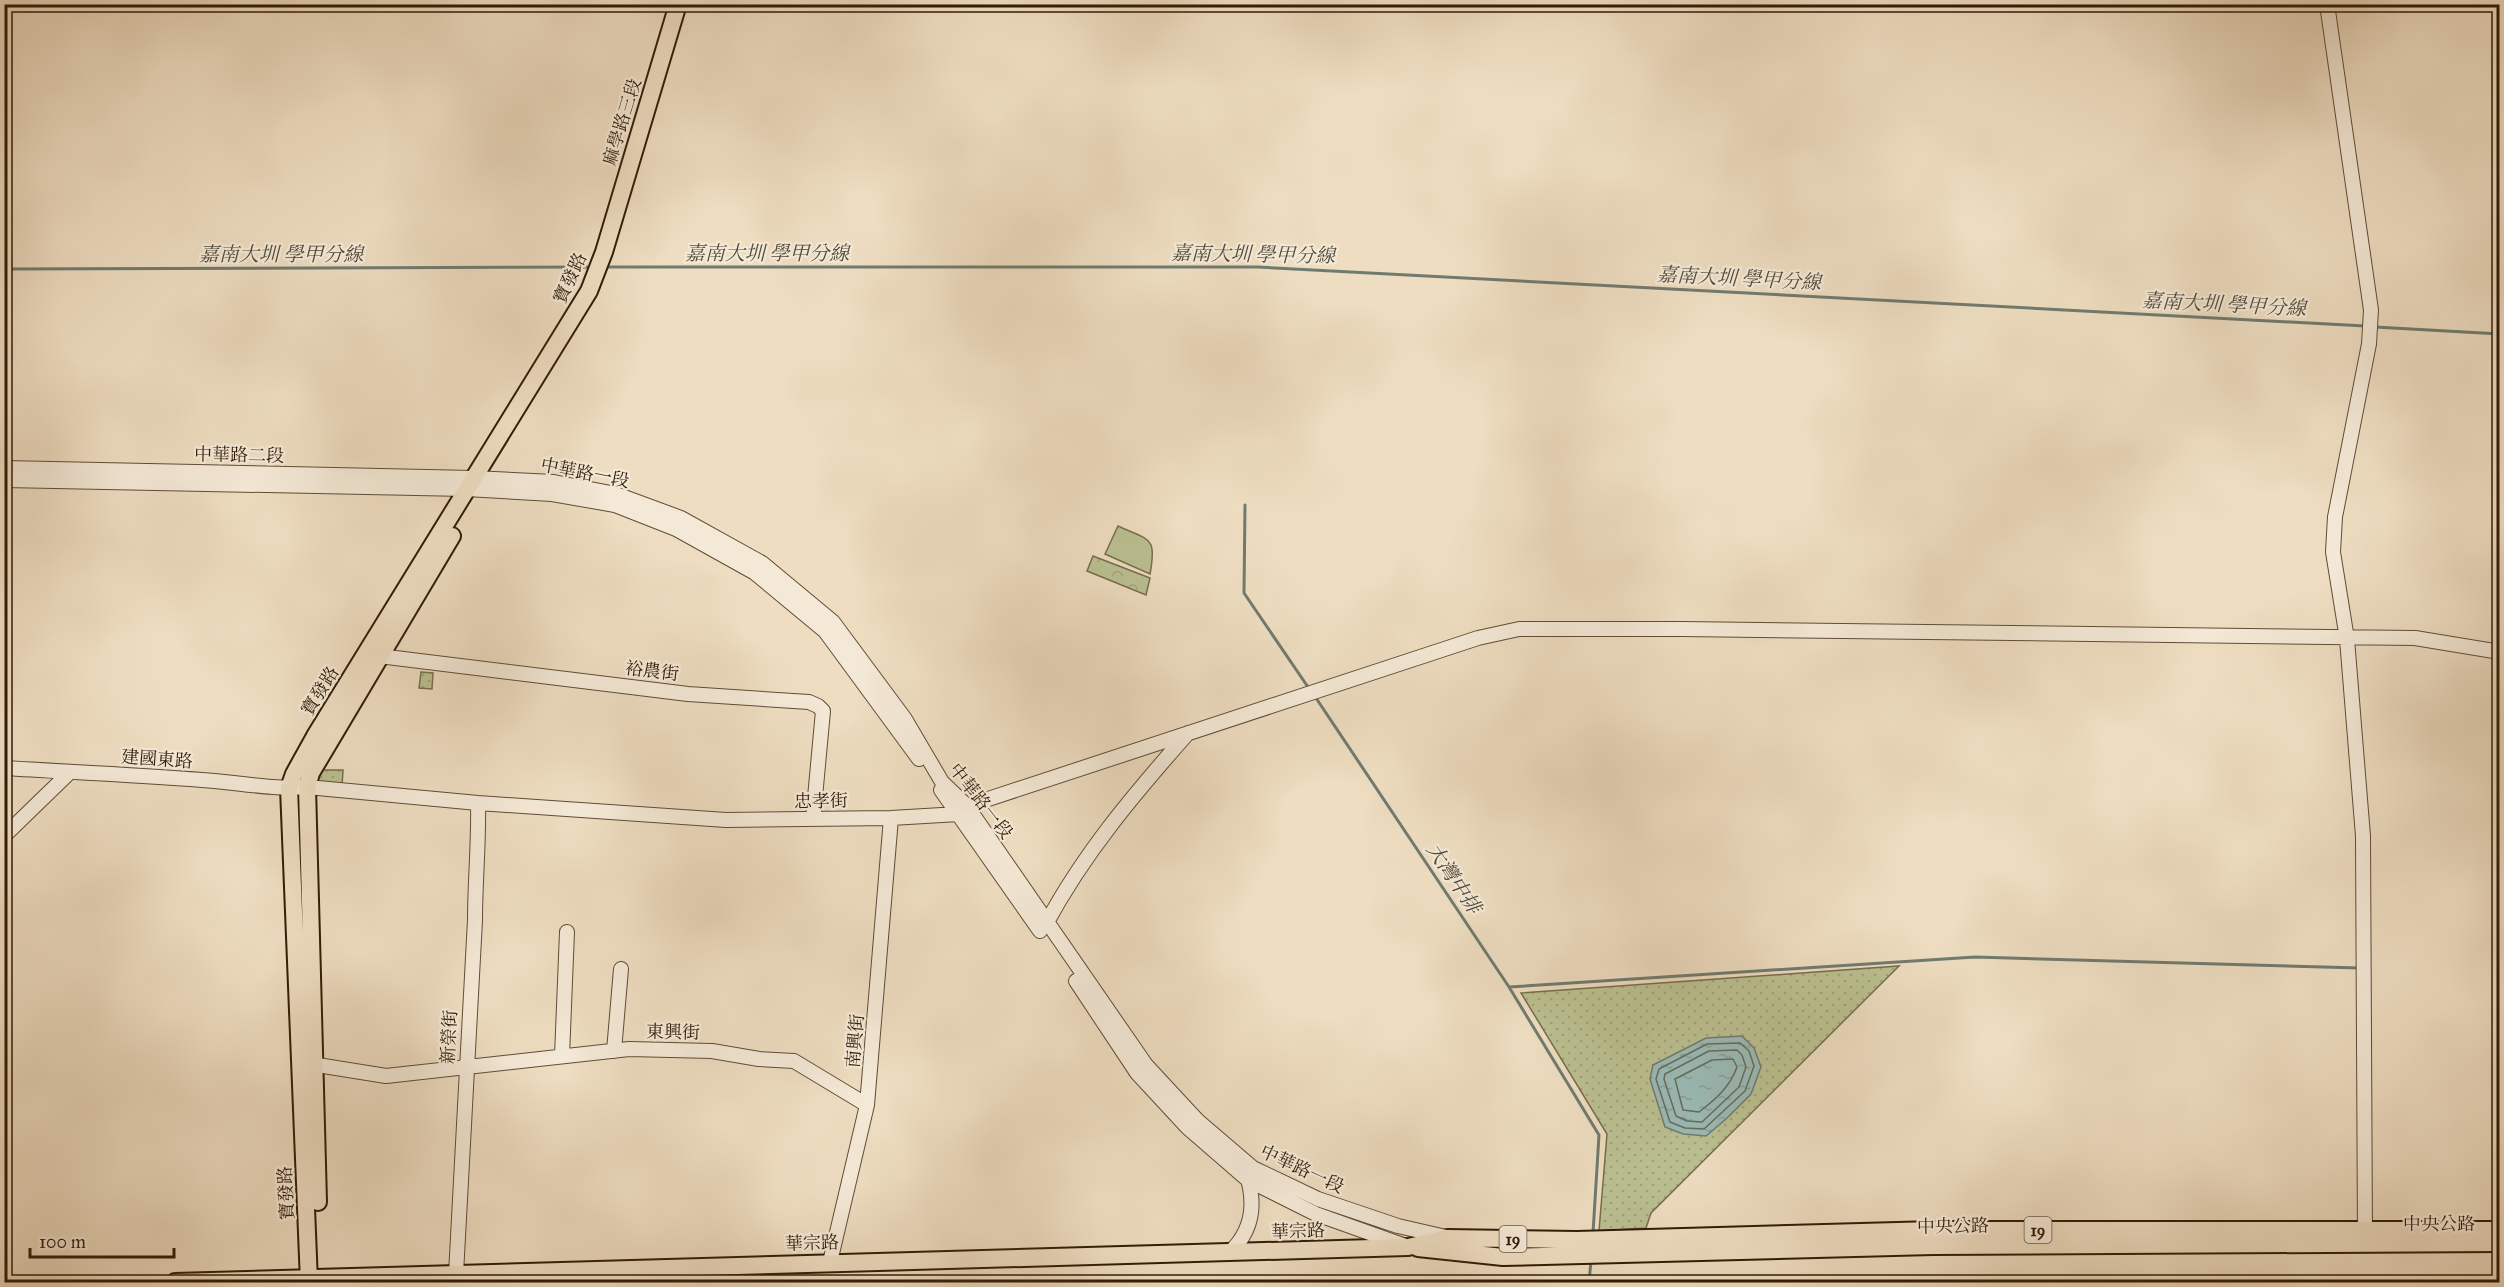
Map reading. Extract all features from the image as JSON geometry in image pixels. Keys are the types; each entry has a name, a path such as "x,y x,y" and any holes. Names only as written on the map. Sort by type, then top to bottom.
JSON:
{"main road":[{"name":"麻學路三段","path":"604,252 678,4"},
{"name":"寶發路","path":"314,1281 303,1131 309,1064 307,787 310,773 373,656 590,291 604,252"},
{"name":"寶發路","path":"309,1064 289,788 315,736 373,656"},
{"name":"中央公路","path":"1448,1238 1577,1240 1934,1230 2365,1236 2499,1243"},
{"name":"中央公路","path":"1408,1247 1503,1257 2365,1236 2499,1230"},
{"name":"華宗路","path":"176,1282 314,1281 830,1262 1408,1247 1448,1238"}],"street":[{"path":"2327,4 2371,310 2369,344 2335,517 2333,552 2347,639 2363,836 2365,1236"},
{"name":"中華路二段","path":"4,468 476,484"},
{"name":"中華路二段","path":"4,480 476,484"},
{"name":"中華路一段","path":"476,484 615,505 676,529 755,573 825,631 963,810 1146,1065 1197,1120 1253,1168 1318,1199 1398,1226 1448,1238"},
{"name":"忠孝街","path":"307,787 726,820 891,818 963,810 1315,691 1478,638 1519,629 1835,630 2347,639 2415,638 2499,652"},
{"name":"裕農街","path":"373,656 688,694 809,702 818,705 823,711 813,819"},
{"path":"1046,924 1083,862 1132,798 1188,733"},
{"name":"建國東路","path":"5,771 70,772 252,783 289,788 307,787"},
{"path":"4,836 70,772"},
{"name":"新榮街","path":"456,1274 478,852 478,802"},
{"name":"中華路一段","path":"963,810 1137,1073 1188,1128 1248,1180 1316,1214 1408,1247"},
{"name":"南興街","path":"830,1262 867,1105 891,818"},
{"path":"562,1056 567,932"},
{"path":"614,1051 621,969"},
{"name":"東興街","path":"309,1064 387,1076 629,1049 711,1051 759,1059 794,1061 867,1105"},
{"path":"1229,1253 1241,1242 1252,1214 1248,1180 1242,1160"}],"green space":[{"path":"1118,526 1149,541 1152,553 1150,574 1105,554"},
{"path":"1093,556 1150,578 1146,595 1087,571"},
{"path":"421,672 433,673 432,689 419,688"},
{"path":"321,770 343,770 342,787 313,784"},
{"path":"1899,966 1651,1213 1646,1228 1599,1231 1607,1134 1521,993"}],"water":[{"path":"1742,1036 1754,1048 1761,1067 1751,1094 1706,1136 1683,1134 1665,1127 1650,1079 1653,1065 1706,1038"}],"waterway":[{"name":"嘉南大圳 學甲分線","path":"4,269 591,267"},
{"name":"嘉南大圳 學甲分線","path":"603,267 1258,267 2365,326"},
{"name":"嘉南大圳 學甲分線","path":"2375,327 2500,334"},
{"name":"大灣中排","path":"1245,505 1244,593 1310,690"},
{"name":"大灣中排","path":"1314,695 1509,987 1599,1135 1593,1233"},
{"path":"1509,987 1975,957 2360,968"},
{"name":"大灣中排","path":"1589,1282 1591,1261"}]}
